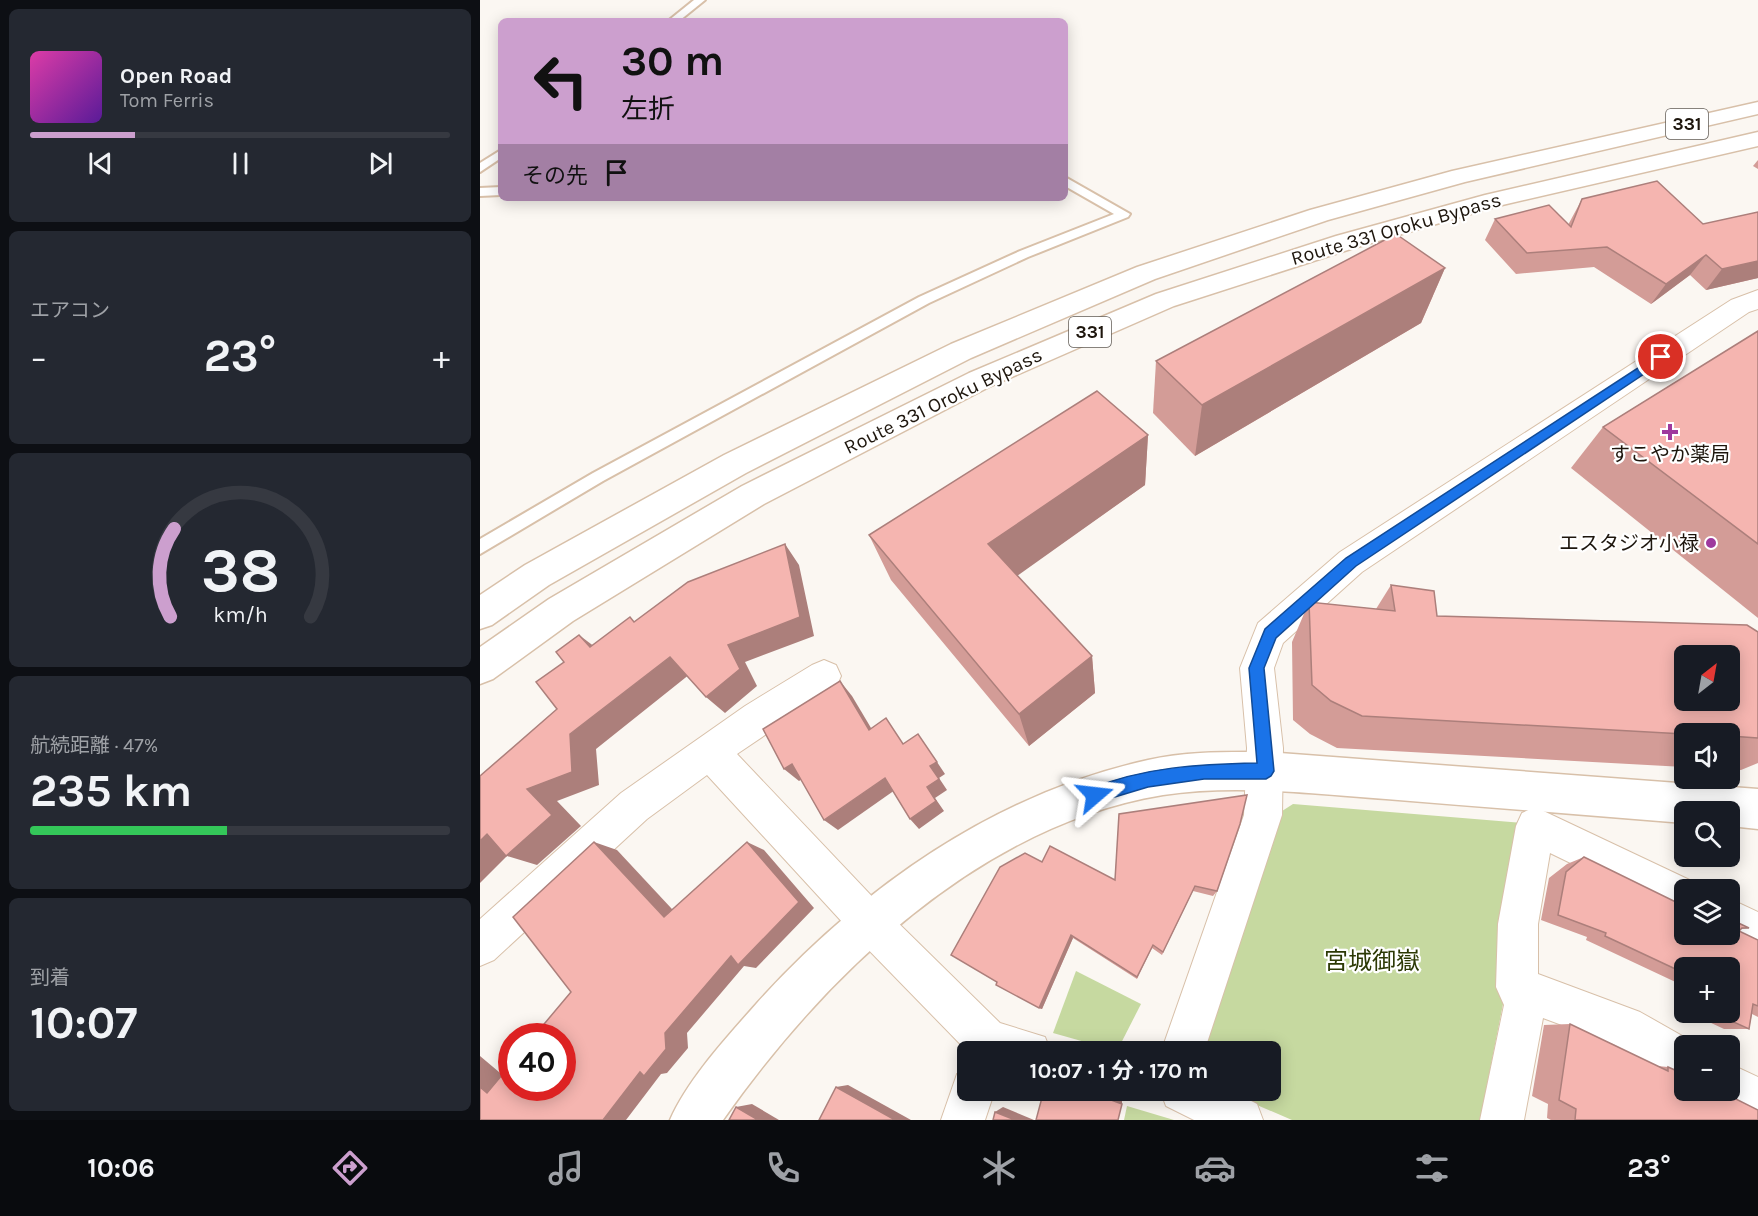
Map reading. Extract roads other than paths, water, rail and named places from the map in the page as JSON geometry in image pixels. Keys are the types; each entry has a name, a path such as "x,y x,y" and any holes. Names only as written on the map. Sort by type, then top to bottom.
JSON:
{"main road":[{"name":"Route 331 Oroku Bypass","path":"480,614 537,575 735,464 961,351 1146,273 1319,215 1460,176 1758,108"},
{"name":"Route 331 Oroku Bypass","path":"480,667 561,610 753,495 979,380 1165,300 1345,242 1493,200 1758,139"},
{"path":"694,1120 754,1040 815,973 868,922 941,870 1009,829 1078,800 1148,779 1204,772 1266,771 1758,809"}],"street":[{"path":"1186,1041 1263,815 1266,771 1257,668 1270,634 1351,562 1740,306 1758,299"},
{"path":"480,946 634,806 709,750 824,676"},
{"path":"709,750 981,1041"},
{"path":"1502,1120 1525,1003 1516,987 1518,924 1535,826 1674,893"},
{"path":"1740,924 1758,933"},
{"path":"1516,987 1625,1027 1674,1054"},
{"path":"1740,1091 1758,1101"},
{"path":"963,1120 969,1101"},
{"path":"1204,1101 1242,1120"}],"lane":[{"path":"677,18 700,0"},
{"path":"480,170 498,155"},
{"path":"480,547 597,477 924,300 1024,254 1124,214 1068,183"},
{"path":"480,192 498,191"}],"place":[{"name":"すこやか薬局","path":"1670,432"},
{"name":"エスタジオ小禄","path":"1711,543"}],"park label":[{"name":"宮城御嶽","path":"1372,961"}]}
